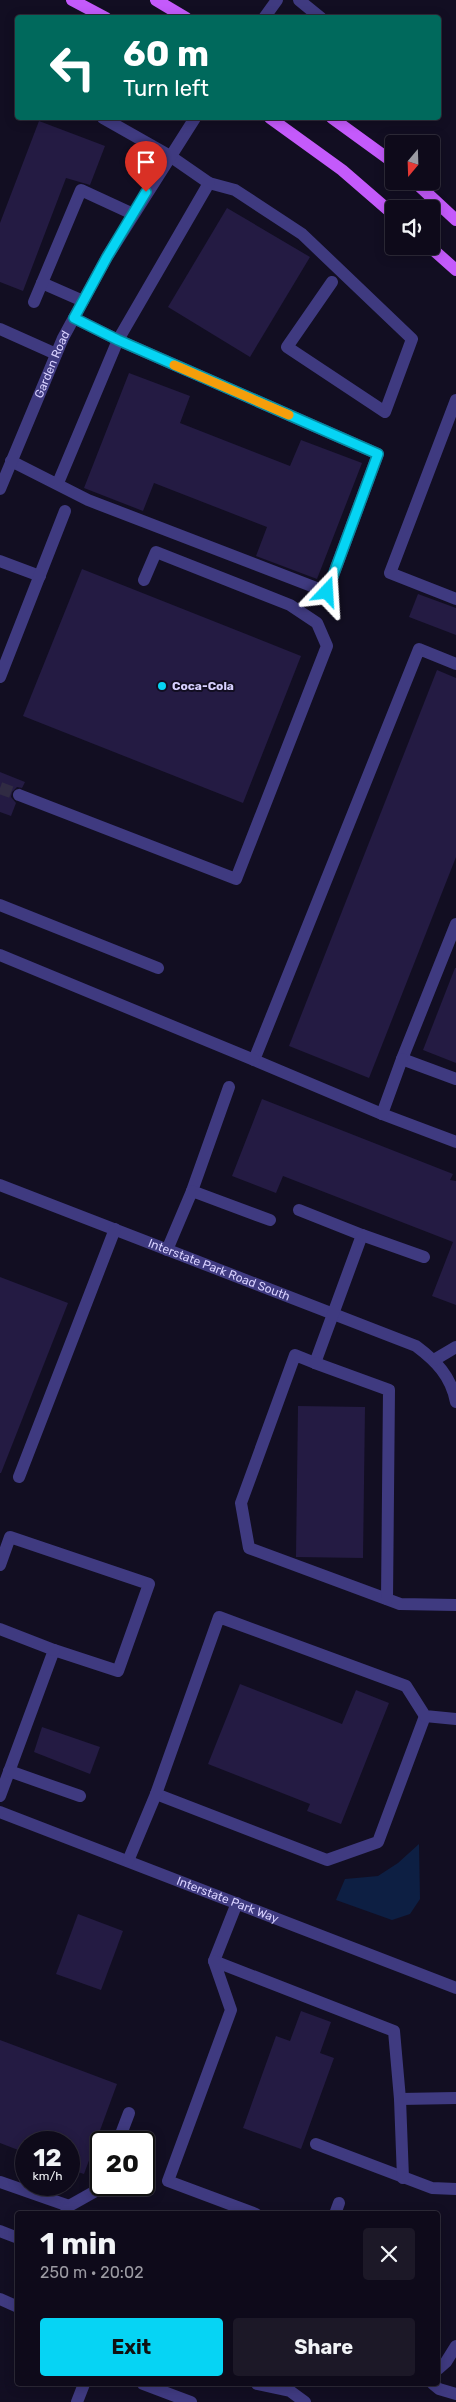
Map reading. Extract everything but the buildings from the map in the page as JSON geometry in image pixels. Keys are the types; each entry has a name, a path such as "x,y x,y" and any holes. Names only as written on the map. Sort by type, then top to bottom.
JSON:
{"main road":[{"path":"72,0 100,15"},
{"path":"159,1 181,15"},
{"path":"273,120 342,170 385,207"},
{"path":"335,120 385,156"},
{"path":"424,190 456,220"},
{"path":"439,255 456,270"}],"street":[{"path":"266,15 277,0"},
{"path":"299,0 318,15"},
{"path":"107,120 170,156 209,183 235,190 302,234 412,339 385,412 287,347 332,282"},
{"name":"Garden Road","path":"0,489 56,354 74,318 133,214 193,120"},
{"path":"58,483 118,340 209,183"},
{"path":"34,302 81,190 133,214"},
{"path":"42,283 83,301"},
{"path":"11,461 58,483 88,500 327,592 378,454 118,340 74,318"},
{"path":"0,329 56,354"},
{"path":"456,400 390,574 456,599"},
{"path":"0,677 65,511"},
{"path":"19,796 236,878 327,646 317,623 290,605 156,552 144,580"},
{"path":"0,561 40,576"},
{"path":"254,1060 419,649 456,664"},
{"path":"0,905 158,968"},
{"path":"382,1114 456,924"},
{"path":"0,955 382,1114 456,1142"},
{"path":"402,1059 456,1079"},
{"path":"167,1250 192,1191 230,1087"},
{"name":"Interstate Park Road South","path":"0,1185 411,1344 434,1360 450,1382 456,1402"},
{"path":"192,1191 270,1220"},
{"path":"299,1210 362,1235 424,1256"},
{"path":"19,1477 115,1230"},
{"path":"315,1363 362,1235"},
{"path":"434,1360 456,1347"},
{"path":"387,1599 389,1390 295,1356 241,1503 249,1548 400,1604 456,1605"},
{"path":"0,1565 10,1537 149,1584 118,1671 0,1630"},
{"path":"128,1862 156,1794 219,1617 406,1686 425,1716"},
{"path":"0,1796 54,1650"},
{"path":"425,1716 456,1719"},
{"path":"156,1794 327,1860 378,1842 425,1716"},
{"path":"10,1771 80,1796"},
{"name":"Interstate Park Way","path":"0,1812 456,1988"},
{"path":"236,1903 214,1961 232,2010 168,2181 248,2211"},
{"path":"214,1961 394,2031 400,2099 403,2178"},
{"path":"400,2099 456,2098"},
{"path":"122,2131 129,2113"},
{"path":"316,2144 432,2188 456,2189"},
{"path":"0,2182 67,2210 90,2195"},
{"path":"0,2231 15,2237"},
{"path":"0,2298 15,2306"},
{"path":"440,2367 446,2362 456,2346"},
{"path":"77,2402 83,2386"},
{"path":"148,2386 191,2402"},
{"path":"266,2386 290,2391 305,2402"},
{"path":"435,2386 456,2394"}],"water":[{"path":"419,1844 420,1899 410,1914 392,1920 336,1900 345,1879 378,1876 398,1863"}],"tunnel":[{"path":"0,788 19,795"}],"slow traffic":[{"path":"174,365 289,415"}],"place":[{"name":"Coca-Cola","path":"162,686"}],"route":[{"path":"146,192 107,257 74,318 118,340 378,454 327,592"}]}
